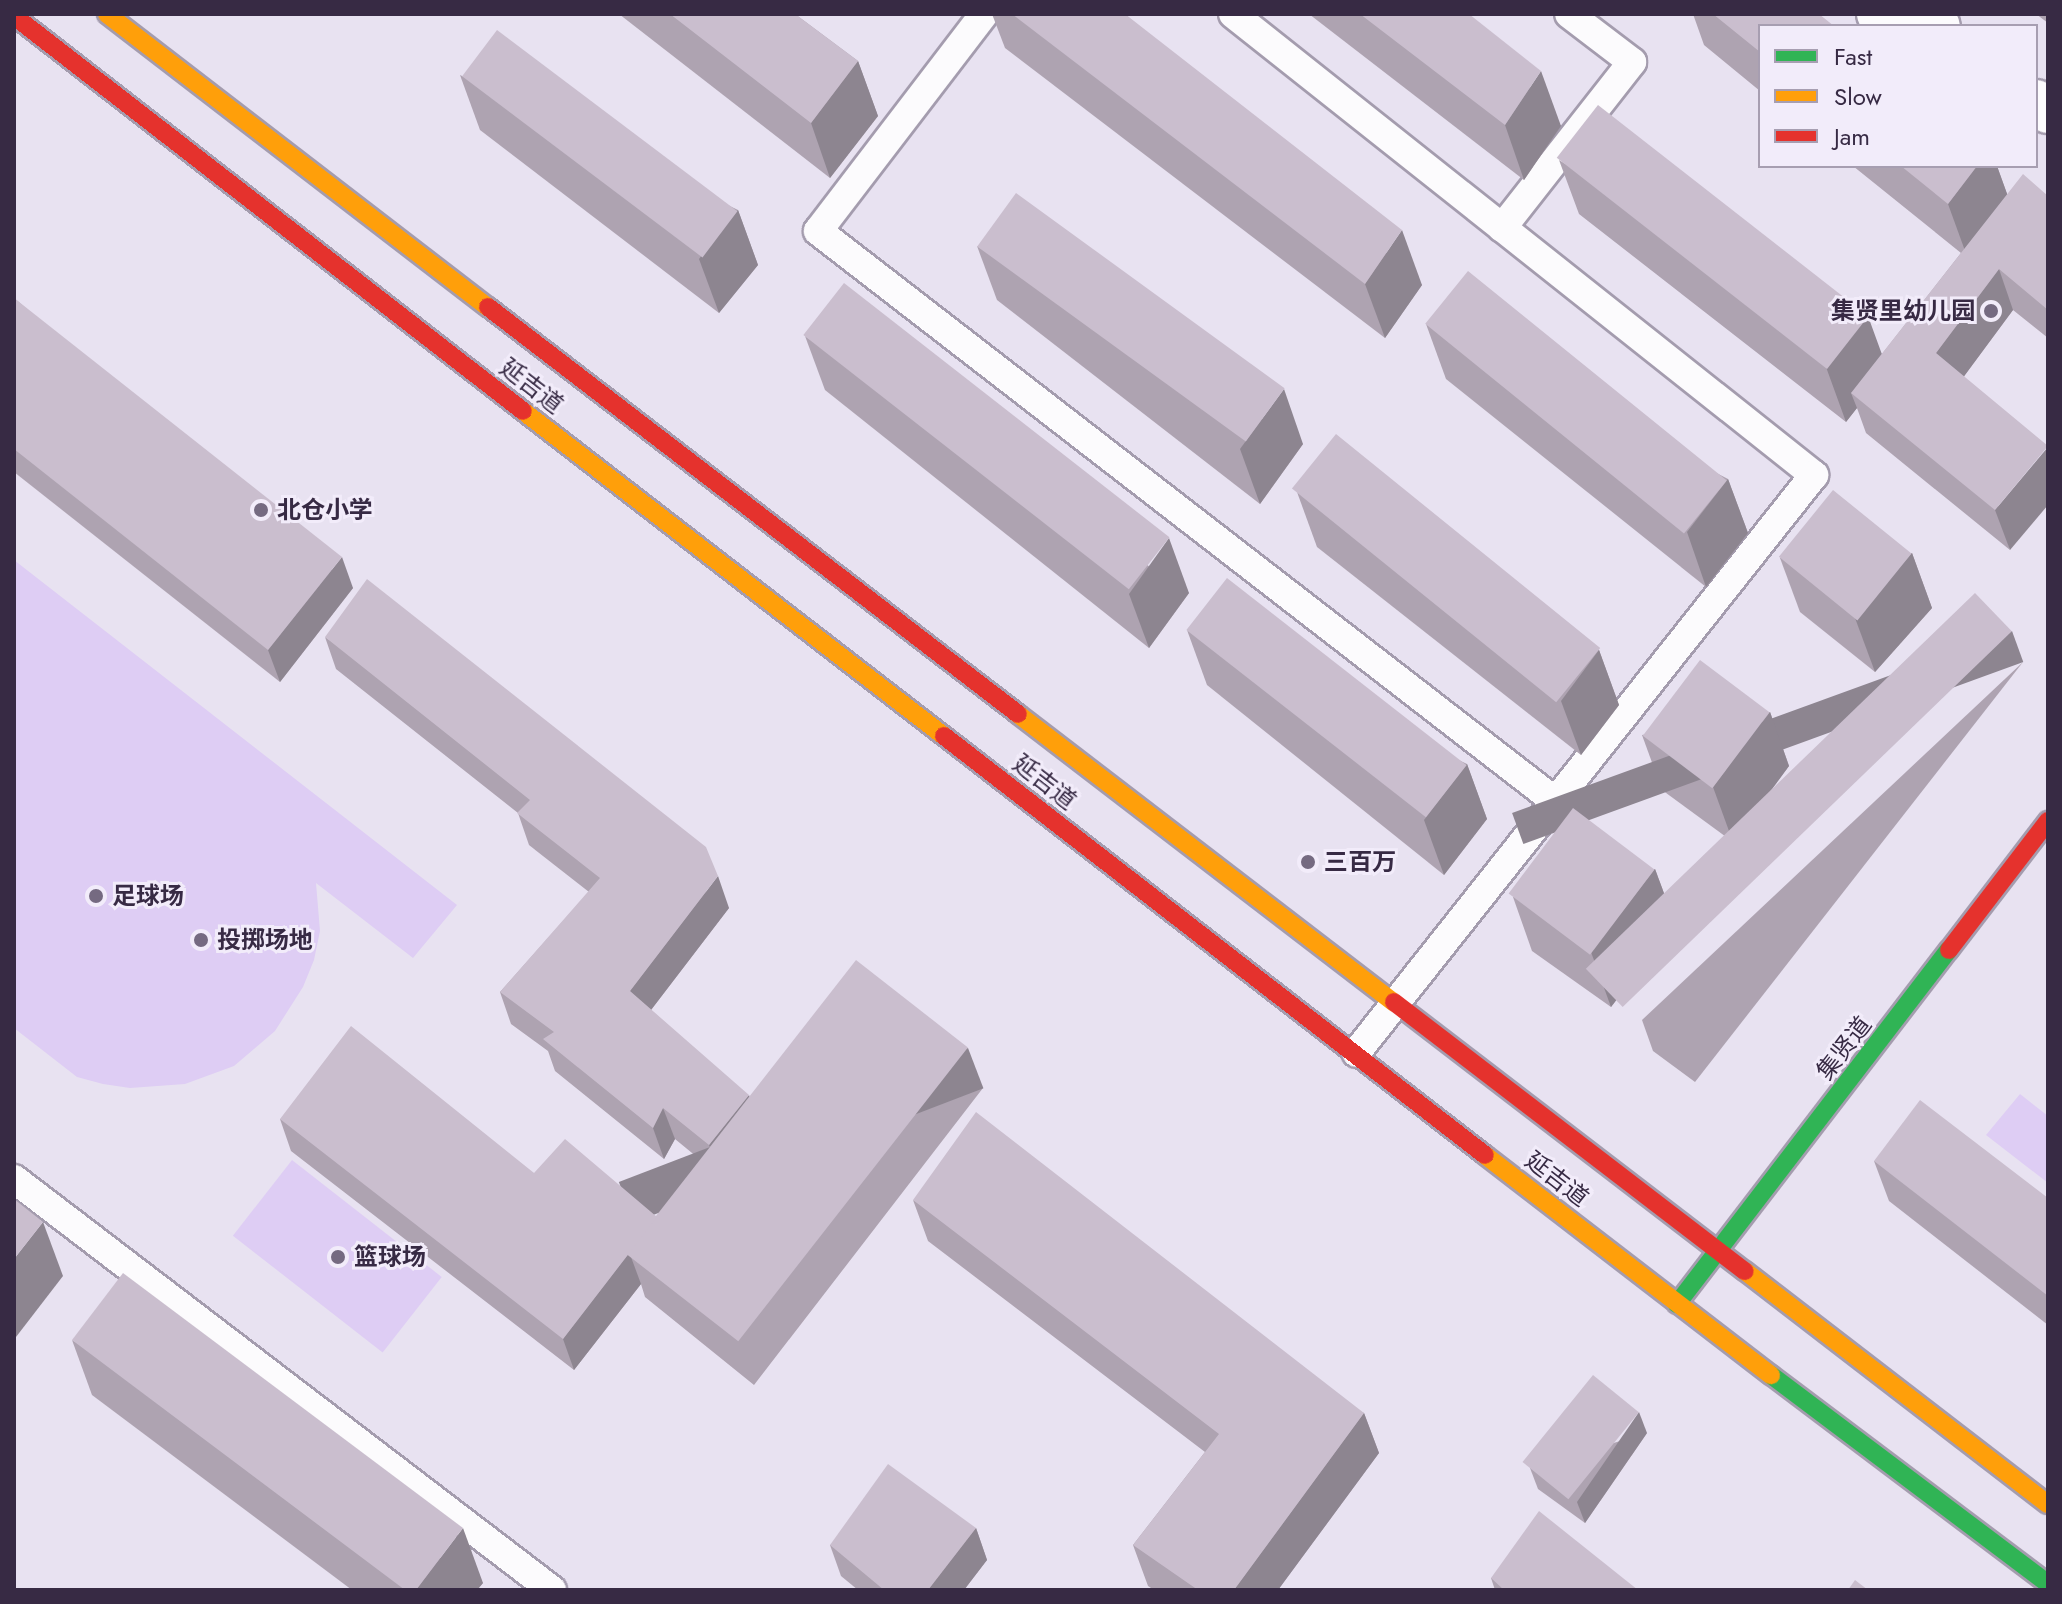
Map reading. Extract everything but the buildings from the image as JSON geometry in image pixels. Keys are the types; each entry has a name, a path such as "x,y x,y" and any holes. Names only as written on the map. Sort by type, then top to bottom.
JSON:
{"main road":[{"name":"延吉道","path":"107,14 2048,1504"},
{"name":"延吉道","path":"14,16 1699,1321 2048,1584"},
{"name":"集贤道","path":"1677,1304 2048,821"},
{"path":"1699,1321 1716,1300"}],"lane":[{"path":"984,14 818,231 1555,801"},
{"path":"1233,14 1814,475 1356,1053"},
{"path":"1502,228 1632,62 1569,14"},
{"path":"14,1179 552,1590"}],"shaded area":[{"path":"14,560 457,905 413,958 316,883 320,931 314,960 303,987 275,1031 234,1066 185,1084 130,1088 103,1084 77,1077 14,1028"},
{"path":"2020,1094 2048,1116 2048,1183 1986,1135"},
{"name":"篮球场","path":"292,1160 442,1277 383,1353 233,1236"}],"traffic: fast":[{"path":"1677,1304 1949,950"},
{"path":"1771,1375 2048,1584"}],"traffic: slow":[{"path":"107,14 488,307"},
{"path":"523,411 944,736"},
{"path":"1018,714 1394,1002"},
{"path":"1485,1155 1771,1375"},
{"path":"1745,1271 2048,1504"}],"traffic: jam":[{"path":"14,16 523,411"},
{"path":"488,307 1018,714"},
{"path":"944,736 1485,1155"},
{"path":"1949,950 2048,821"},
{"path":"1394,1002 1745,1271"}],"place":[{"name":"集贤里幼儿园","path":"1991,311"},
{"name":"北仓小学","path":"261,510"},
{"name":"三百万","path":"1308,862"},
{"name":"足球场","path":"96,896"},
{"name":"投掷场地","path":"201,940"},
{"name":"篮球场","path":"338,1257"}]}
